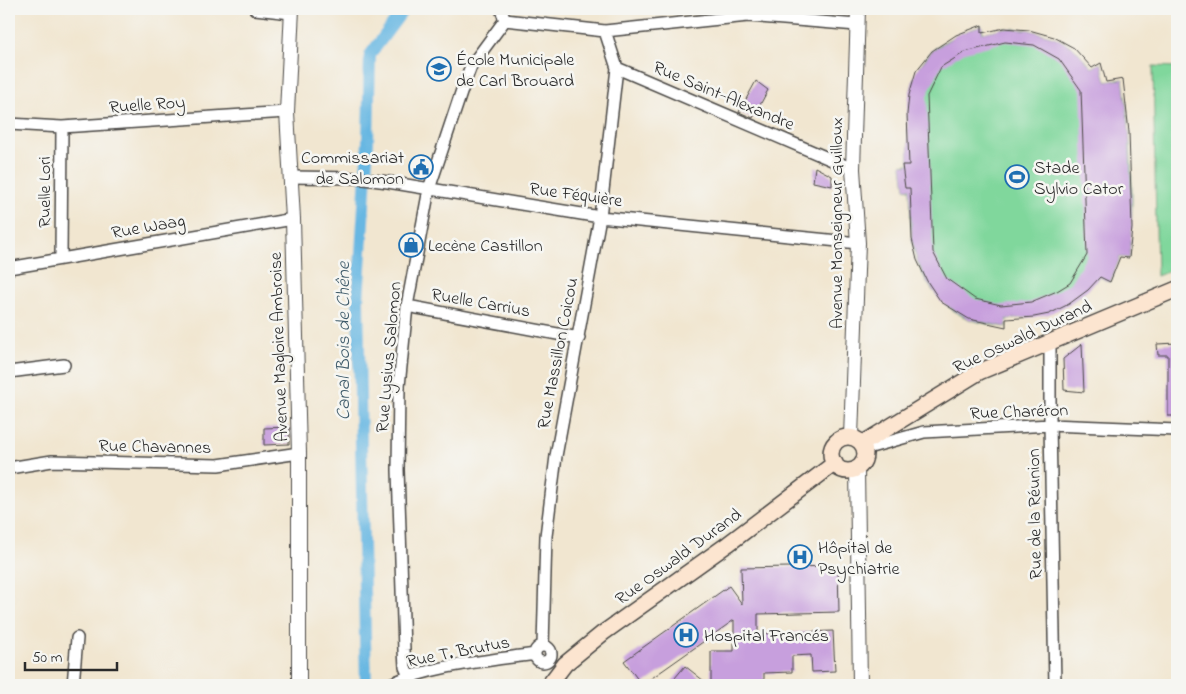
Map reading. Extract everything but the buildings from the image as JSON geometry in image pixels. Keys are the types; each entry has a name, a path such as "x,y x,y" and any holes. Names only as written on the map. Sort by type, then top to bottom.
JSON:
{"main road":[{"name":"Rue Oswald Durand","path":"859,443 979,372 1177,289"},
{"path":"840,439 859,443 864,460 857,468 852,470 842,469 835,463 832,458 833,447 840,439"},
{"name":"Rue Oswald Durand","path":"549,685 565,664 603,633 728,544 835,463"}],"street":[{"path":"255,9 291,11"},
{"path":"501,9 505,20 605,30 748,16 857,25"},
{"name":"Avenue Monseigneur Guilloux","path":"858,9 853,169 858,243 859,443"},
{"name":"Avenue Magloire Ambroise","path":"291,11 287,112 293,219 299,453 299,685"},
{"name":"Rue Lysius Salomon","path":"411,681 405,667 398,470 399,386 407,306 429,189 463,87 471,66 505,20"},
{"path":"605,30 616,68"},
{"name":"Rue Saint-Alexandre","path":"616,68 853,169"},
{"name":"Rue Massillon Coicou","path":"539,650 546,536 556,456 600,217 616,68"},
{"name":"Ruelle Roy","path":"9,124 62,127 287,112"},
{"name":"Ruelle Lori","path":"61,258 62,127"},
{"name":"Rue Féquière","path":"291,177 356,178 600,217 858,243"},
{"name":"Rue Waag","path":"9,268 293,219"},
{"name":"Ruelle Carrius","path":"407,306 579,338"},
{"name":"Rue de la Réunion","path":"1050,341 1055,685"},
{"path":"9,372 64,365"},
{"name":"Rue Charéron","path":"859,443 924,432 1050,426 1177,430"},
{"name":"Rue Chavannes","path":"9,468 52,460 218,465 299,453"},
{"path":"857,468 860,685"},
{"path":"73,685 77,638"},
{"path":"539,650 550,648 551,656 565,664"},
{"name":"Rue T. Brutus","path":"388,685 411,681 474,662 539,650"}],"green space":[{"name":"Stade Sylvio Cator","path":"982,25 983,33 1004,28 1029,30 1054,37 1074,48 1092,68 1101,63 1106,82 1123,79 1130,146 1132,213 1129,258 1120,257 1110,282 1100,277 1079,297 1068,304 1035,316 1007,319 1006,327 969,319 947,306 930,286 923,275 914,251 911,232 910,189 905,188 902,165 909,164 909,105 915,77 921,64 942,43"},
{"path":"1153,66 1177,67 1177,268 1157,276"}],"waterway":[{"name":"Canal Bois de Chêne","path":"366,685 358,300 368,142 370,55 404,9"}],"place":[{"name":"École Municipale de Carl Brouard","path":"439,69"},
{"name":"Commissariat de Salomon","path":"421,167"},
{"name":"Stade Sylvio Cator","path":"1017,177"},
{"name":"Lecène Castillon","path":"411,245"},
{"name":"Hôpital de Psychiatrie","path":"800,557"},
{"name":"Hospital Francés","path":"686,635"}]}
